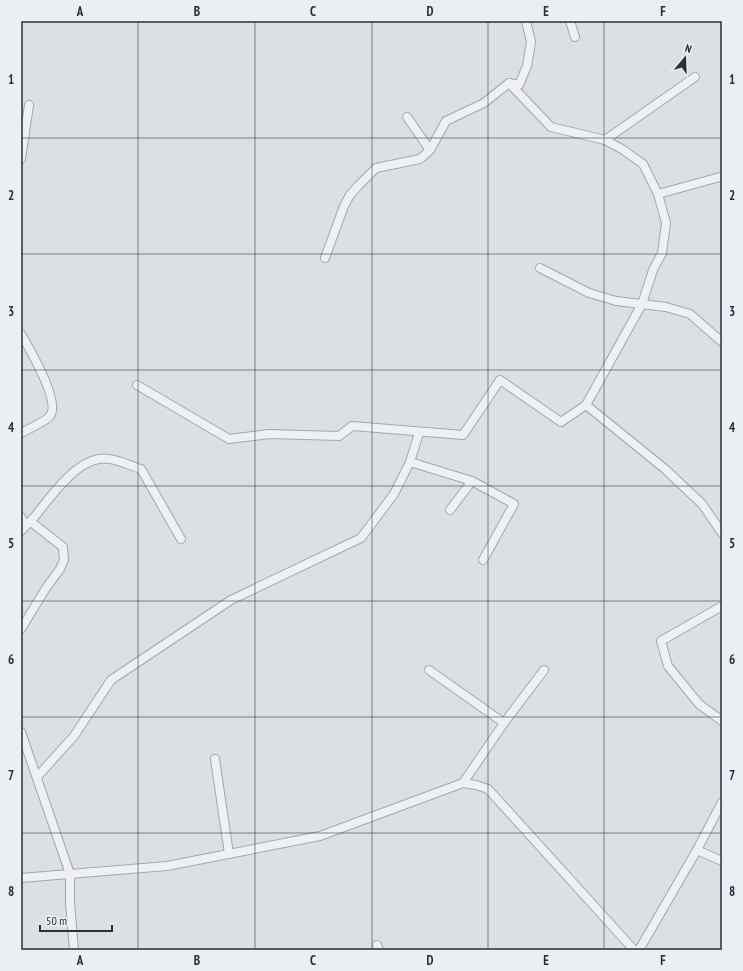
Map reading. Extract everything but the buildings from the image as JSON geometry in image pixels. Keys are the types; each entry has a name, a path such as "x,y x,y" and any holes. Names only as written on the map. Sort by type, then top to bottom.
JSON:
{"street":[{"path":"509,83 518,85 527,66 531,42 526,21"},
{"path":"570,21 575,36"},
{"path":"605,140 695,77"},
{"path":"138,385 229,440 269,434 339,436 352,426 419,433 463,435 500,380 561,422 586,404 642,304 653,270 662,253 666,223 658,194 642,164 622,149 605,140 550,127 509,83"},
{"path":"325,258 344,206 350,195 376,168 420,159 430,150 446,122 484,103 509,83"},
{"path":"21,159 29,105"},
{"path":"408,116 430,150"},
{"path":"658,194 720,177"},
{"path":"540,268 588,293 616,301 666,307 690,314 722,342"},
{"path":"21,334 48,386 53,409 49,416 21,434"},
{"path":"586,404 670,474 702,504 722,533"},
{"path":"37,777 74,736 111,680 231,600 361,538 394,494 410,462 419,433"},
{"path":"26,526 66,479 78,469 93,460 108,458 141,469 181,539"},
{"path":"410,462 472,481 514,504 483,560"},
{"path":"450,510 472,481"},
{"path":"21,517 26,526 63,547 64,560 21,629"},
{"path":"722,606 661,641 668,666 699,704 722,721"},
{"path":"429,670 504,723"},
{"path":"463,783 504,723 544,670"},
{"path":"21,732 70,874 70,903 74,950"},
{"path":"215,759 229,854"},
{"path":"21,878 167,866 320,836 463,783 488,789 634,950"},
{"path":"639,950 697,850 722,802"},
{"path":"697,850 722,861"}]}
